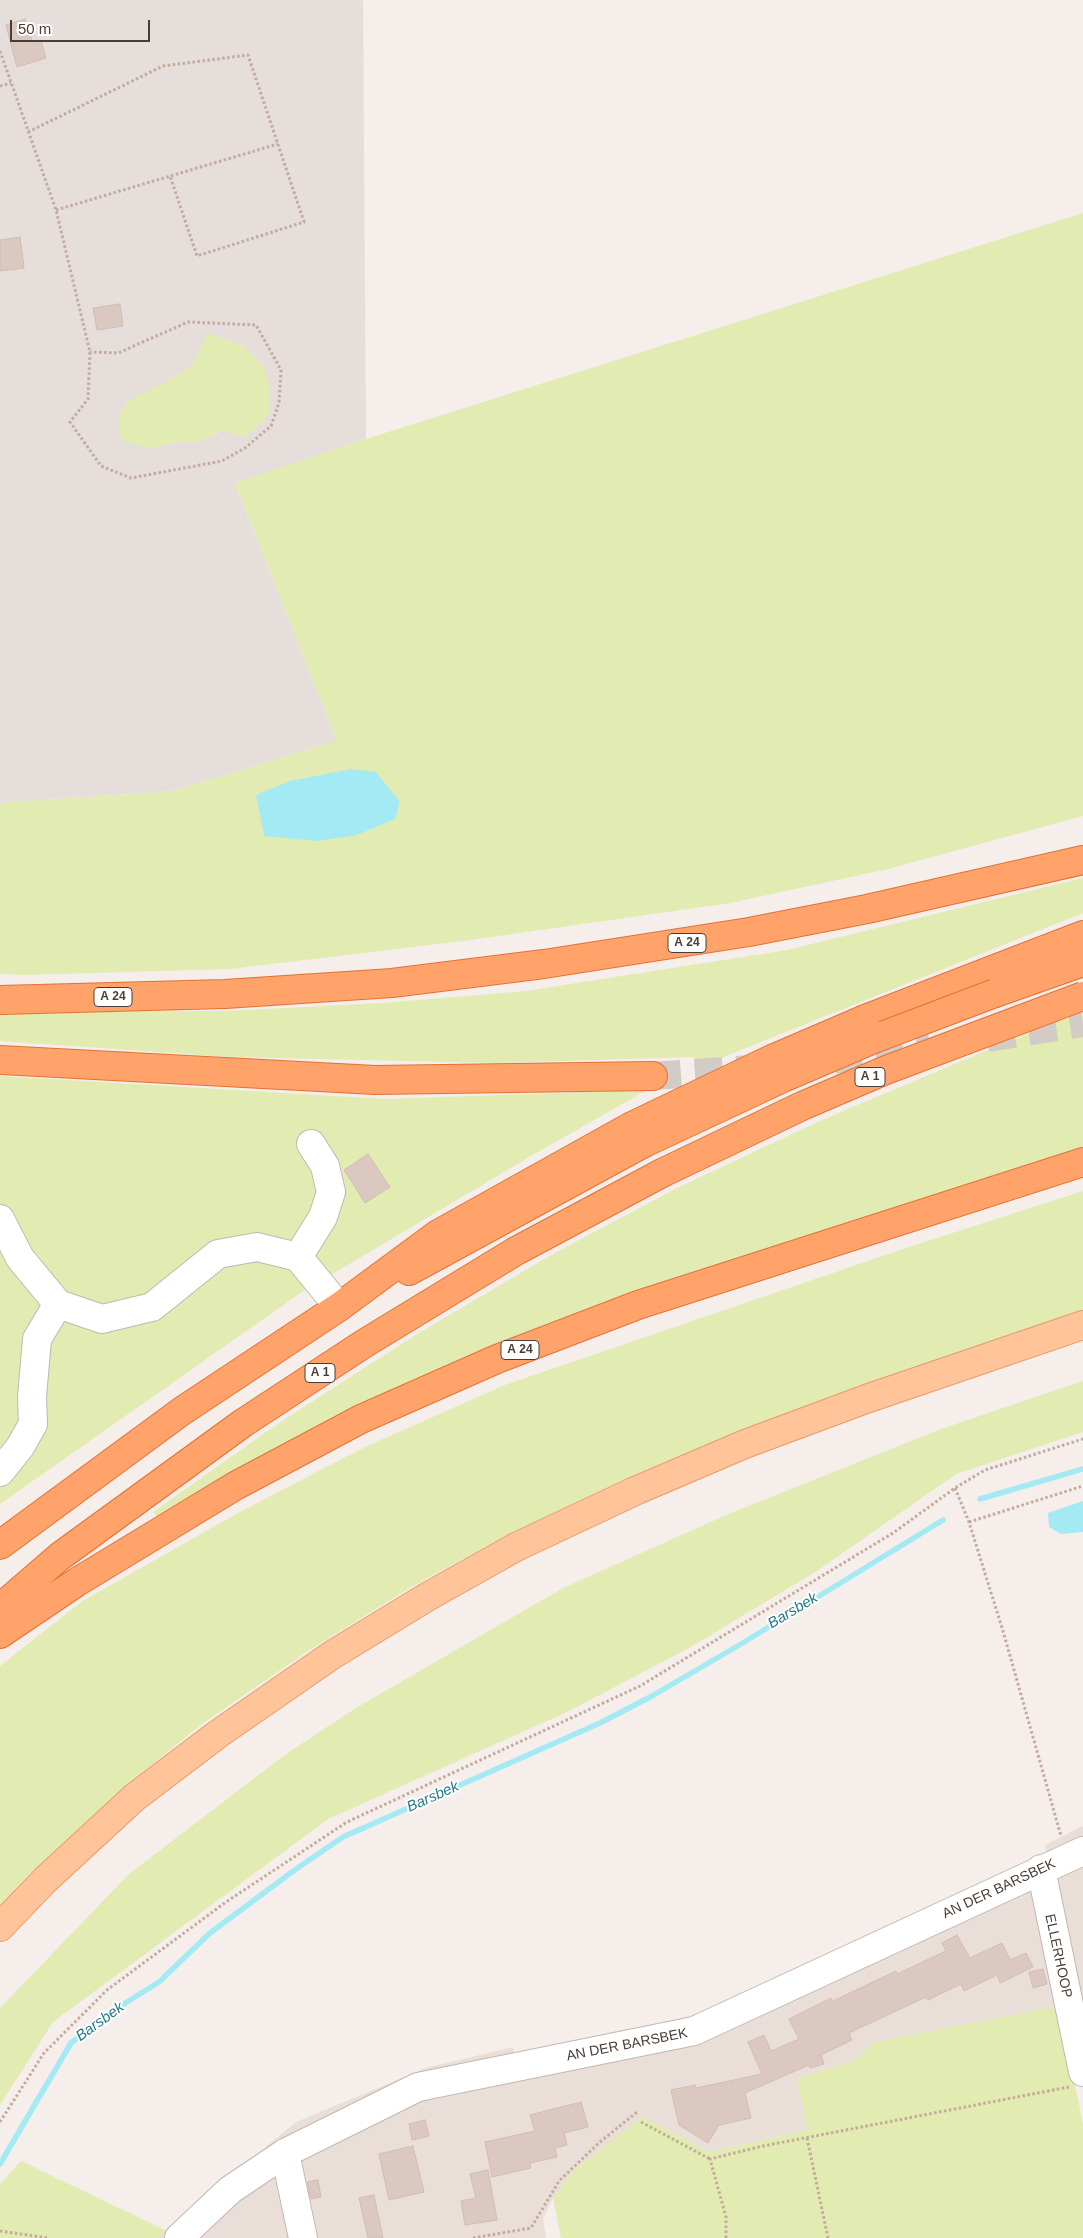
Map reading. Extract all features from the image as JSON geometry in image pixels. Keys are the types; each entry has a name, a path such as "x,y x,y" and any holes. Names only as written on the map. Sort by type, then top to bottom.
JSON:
{"highway":[{"name":"A 24","path":"978,884 1083,844"},
{"name":"A 24","path":"0,1000 225,994 392,983 544,964 709,939 868,909 1083,860"},
{"name":"A 1","path":"0,1545 182,1411 338,1307 438,1234 636,1136 772,1059 865,1019 1083,936"},
{"name":"A 1","path":"636,1136 874,1039 995,992 1083,962"},
{"name":"A 1","path":"0,1608 59,1557 243,1423 516,1250 662,1173 802,1106 886,1070 1083,996"},
{"path":"0,1060 375,1080 653,1076"},
{"name":"A 24","path":"0,1634 77,1582 235,1486 361,1419 497,1359 638,1305 1083,1162"}],"main road":[{"path":"0,1927 45,1880 135,1798 218,1734 332,1655 427,1597 516,1547 635,1491 745,1444 866,1399 1083,1326"}],"street":[{"path":"298,1257 323,1217 331,1192 325,1166 311,1144"},
{"path":"0,1219 20,1258 58,1304 102,1319 152,1306 218,1254 257,1247 298,1257 338,1307"},
{"path":"0,1472 20,1447 33,1424 32,1397 38,1339 58,1304"},
{"name":"AN DER BARSBEK","path":"179,2238 230,2190 285,2153 418,2088 694,2032 1075,1854"},
{"name":"ELLERHOOP","path":"1040,1869 1078,2079"},
{"path":"285,2153 303,2238"}],"path":[{"path":"0,51 56,210 90,352 88,399 70,422 102,466 131,478 222,462 244,448 271,426 279,403 281,370 256,325 188,322 118,353 90,352"},
{"path":"28,132 163,66 248,55 304,222 197,256 170,176"},
{"path":"0,86 11,83"},
{"path":"56,210 278,144"},
{"path":"0,2122 44,2053 107,1990 226,1902 347,1822 640,1686 893,1532 955,1488 985,1470 1083,1439"},
{"path":"969,1522 1083,1486"},
{"path":"955,1488 969,1522 1075,1854"},
{"path":"641,2122 710,2159 1078,2079"},
{"path":"473,2238 531,2228 559,2181 600,2142 637,2112"},
{"path":"808,2138 828,2238"},
{"path":"710,2159 726,2217 726,2238"},
{"path":"0,2232 48,2238"}],"shaded area":[{"path":"0,0 363,0 366,439 235,484 337,741 173,791 0,803","holes":["192,366 246,437 222,431 200,441 172,443 150,449 173,378"]},
{"path":"1083,1826 1083,2020 1045,1845"},
{"path":"1035,1882 1059,2006 875,2042 852,2062 798,2078 807,2130 709,2152 642,2117 553,2198 543,2219 546,2238 159,2238 165,2230 296,2122 426,2068 513,2047 518,2075 701,2039"}],"green space":[{"path":"1083,213 1083,816 888,869 730,903 463,941 230,969 24,975 0,974 0,803 173,791 337,741 235,483 366,439","holes":["400,803 394,819 357,835"]},
{"path":"208,333 242,345 264,366 270,388 269,414 246,437 221,431 200,441 172,443 150,449 121,440 118,419 127,401 173,378 192,366"},
{"path":"1083,878 1083,913 696,1068 694,1057 496,1063 230,1057 0,1041 0,1012 228,1011 382,1003 526,991 787,950"},
{"path":"1083,1013 1083,1147 834,1227 633,1295 318,1428 158,1517 153,1512 279,1423 417,1334 553,1254 677,1188 822,1120 1045,1026"},
{"path":"0,1076 385,1099 647,1090 529,1157 299,1294 0,1504"},
{"path":"1083,1191 1083,1313 744,1431 633,1475 505,1536 413,1586 311,1649 202,1724 123,1788 30,1873 0,1905 0,1666 81,1602 238,1513 365,1447 505,1385 906,1248"},
{"path":"1083,1381 1083,1432 956,1474 817,1571 689,1648 567,1712 328,1819 53,2022 0,2105 0,2008 129,1874 286,1754 356,1708 563,1588 731,1513 944,1428"},
{"path":"1059,2006 1083,2125 1083,2238 561,2238 553,2198 575,2169 643,2117 709,2152 807,2130 797,2078 852,2062 875,2042"},
{"path":"21,2161 165,2230 159,2238 0,2238 0,2184"}],"water":[{"path":"351,769 376,772 400,802 395,819 357,835 316,841 264,836 256,795 290,781"},
{"path":"1083,1501 1083,1532 1061,1534 1049,1527 1048,1513"}],"building":[{"path":"25,19 33,44 41,41 46,58 17,67 6,25"},
{"path":"20,237 24,268 0,271 0,240"},
{"path":"120,304 123,326 97,330 93,308"},
{"path":"368,1154 390,1187 365,1203 344,1170"},
{"path":"957,1935 970,1958 1002,1943 1010,1960 1026,1953 1033,1967 1000,1983 997,1975 964,1991 961,1984 928,2000 926,1997 849,2033 852,2040 821,2055 824,2064 810,2068 809,2065 745,2093 751,2118 719,2125 708,2143 679,2125 671,2090 695,2085 696,2088 762,2074 748,2042 764,2035 771,2051 799,2039 789,2019 831,1998 833,2001 896,1971 897,1974 946,1951 942,1943"},
{"path":"1043,1969 1047,1984 1033,1988 1029,1972"},
{"path":"581,2102 588,2127 564,2133 567,2145 555,2148 557,2157 530,2163 531,2168 492,2177 485,2142 535,2131 530,2115"},
{"path":"425,2120 429,2136 412,2140 409,2124"},
{"path":"413,2146 424,2192 389,2200 379,2154"},
{"path":"488,2170 497,2220 465,2225 461,2201 476,2198 470,2174"},
{"path":"318,2180 321,2197 311,2199 307,2182"},
{"path":"374,2195 383,2238 368,2238 359,2198"}],"waterway":[{"name":"Barsbek","path":"980,1499 1083,1469"},
{"name":"Barsbek","path":"0,2164 71,2043 111,2012 159,1982 210,1933 296,1869 343,1837 600,1723 652,1696 741,1644 943,1520"}],"tunnel":[{"path":"987,1038 1083,1023"},
{"path":"834,1060 930,1047"},
{"path":"653,1076 751,1069"}]}
